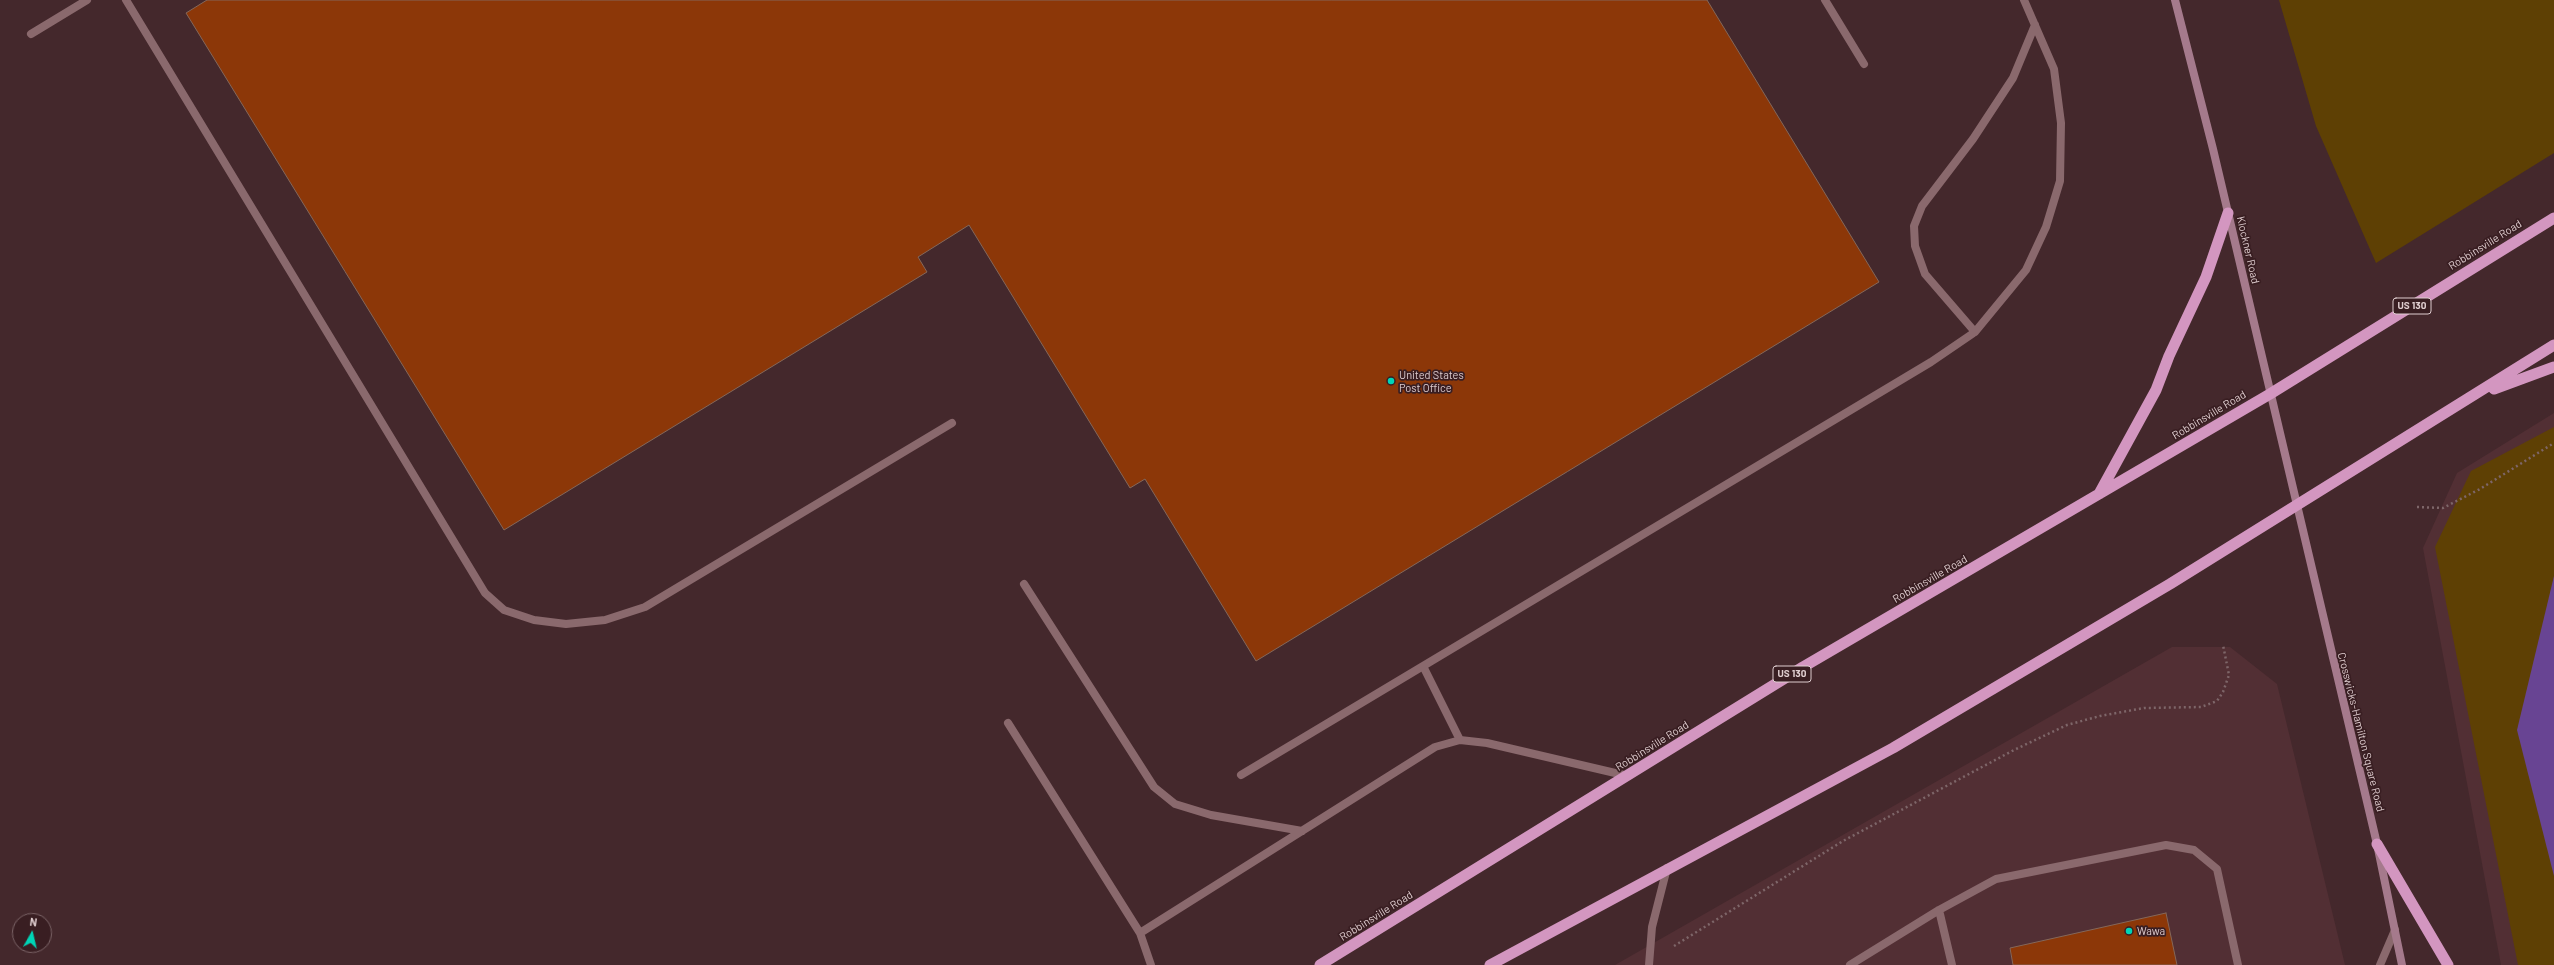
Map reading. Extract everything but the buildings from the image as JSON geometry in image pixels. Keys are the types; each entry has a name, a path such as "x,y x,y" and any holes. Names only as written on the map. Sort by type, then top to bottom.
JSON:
{"highway":[{"path":"2098,495 2156,390 2169,356 2206,277 2228,213"},
{"name":"Robbinsville Road","path":"1320,965 1803,667 2270,394 2554,218"},
{"path":"1490,965 1667,868 1893,748 2170,584 2475,396 2554,345"},
{"path":"2475,396 2554,367"},
{"path":"2377,844 2448,965"}],"main road":[{"name":"Klockner Road","path":"2175,0 2228,213 2296,506"},
{"name":"Crosswicks-Hamilton Square Road","path":"2296,506 2377,844 2402,965"}],"lane":[{"path":"31,34 87,0"},
{"path":"126,0 485,593 504,610 534,620 566,624 605,620 645,607 952,423"},
{"path":"1826,0 1864,64"},
{"path":"1240,775 1931,362 1975,332 2026,270 2046,227 2060,181 2061,123 2054,69 2024,0"},
{"path":"1975,332 1925,274 1915,246 1914,226 1922,206 1973,139 2013,78 2035,25"},
{"path":"1024,584 1154,787 1175,804 1211,816 1302,831"},
{"path":"1422,666 1460,740"},
{"path":"1008,723 1140,933 1151,965"},
{"path":"1140,933 1435,747 1460,740 1486,743 1628,776"},
{"path":"1850,965 1939,910 1996,879 2166,845 2194,850 2217,869 2238,965"},
{"path":"1649,965 1652,927 1667,868"},
{"path":"1939,910 1952,965"},
{"path":"2380,965 2395,930"}],"path":[{"path":"2417,507 2443,508 2480,489 2554,443"},
{"path":"1673,947 1843,841 2014,750 2067,725 2100,716 2144,708 2201,706 2217,701 2223,692 2229,675 2223,645"}],"shaded area":[{"path":"2279,0 2554,0 2554,153 2376,263 2316,126"},
{"path":"2554,413 2554,965 2501,965 2423,548 2457,473"},
{"path":"2554,427 2554,965 2518,965 2435,547 2471,471"},
{"path":"2554,576 2554,876 2517,730"},
{"path":"2172,647 2230,647 2277,684 2345,965 1615,965"}],"place":[{"name":"United States Post Office","path":"1391,381"},
{"name":"Wawa","path":"2129,931"}]}
